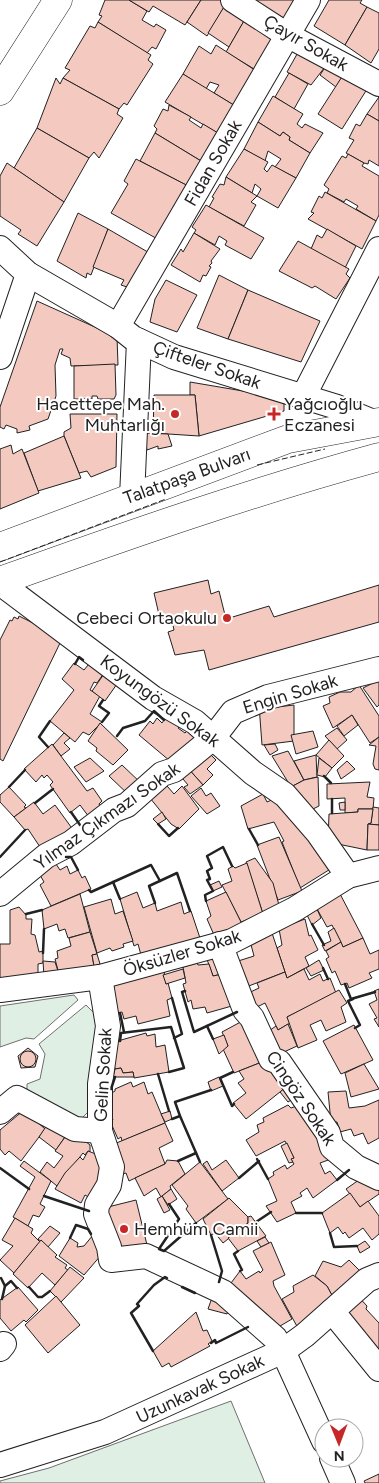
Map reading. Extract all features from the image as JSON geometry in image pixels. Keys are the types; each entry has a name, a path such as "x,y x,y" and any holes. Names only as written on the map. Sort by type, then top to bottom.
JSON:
{"main road":[{"path":"0,91 58,0"},
{"name":"Talatpaşa Bulvarı","path":"0,547 288,439 378,423"},
{"name":"Talatpaşa Bulvarı","path":"0,582 115,539 327,471 379,457"}],"street":[{"name":"Çayır Sokak","path":"233,0 288,35 379,84"},
{"name":"Fidan Sokak","path":"118,326 308,0"},
{"name":"Çifteler Sokak","path":"0,248 28,274 118,326 140,341 174,357 304,397 378,423"},
{"path":"304,397 379,249"},
{"path":"0,357 28,274"},
{"path":"132,497 140,341"},
{"name":"Koyungözü Sokak","path":"0,582 153,698 196,722 253,772 285,795 318,833 348,876"},
{"name":"Engin Sokak","path":"213,738 233,712 268,697 379,669"},
{"name":"Yılmaz Çıkmazı Sokak","path":"0,894 46,856 71,843 114,810 127,805 162,774 174,770 213,738"},
{"name":"Öksüzler Sokak","path":"0,990 100,977 232,941 295,909 348,876 379,868"},
{"name":"Cingöz Sokak","path":"220,944 245,1010 252,1018 271,1059 279,1062 328,1133 332,1147 356,1167 379,1178"},
{"name":"Gelin Sokak","path":"100,977 108,1026 100,1084 100,1131 112,1167 109,1185 97,1205 96,1214 109,1247 111,1260 146,1256 223,1292 275,1338 283,1351"},
{"path":"0,1112 17,1098 75,1129 100,1131"},
{"name":"Uzunkavak Sokak","path":"0,1464 105,1432 283,1351 305,1335 367,1280 379,1275"},
{"path":"332,1311 379,1369"},
{"path":"283,1351 314,1419"},
{"path":"336,1468 343,1483"}],"green space":[{"path":"74,995 78,1000 34,1039 26,1038 0,1047 0,1006"},
{"path":"86,1005 103,1022 90,1110 78,1122 27,1096 27,1084 40,1079 45,1054 39,1044"},
{"path":"231,1401 265,1483 0,1483 0,1481 49,1468"}],"building":[{"path":"105,0 129,0 147,11 142,20 154,27 156,24 166,30 156,49 152,47 147,53 98,22 102,16 99,15"},
{"path":"129,0 201,0 185,25 153,6 149,12"},
{"path":"201,0 224,0 227,2 207,36 187,22"},
{"path":"254,0 302,0 290,22"},
{"path":"329,0 362,0 360,3 367,7 345,45 314,26"},
{"path":"227,2 248,14 229,47 208,33"},
{"path":"367,7 379,13 379,49 371,63 345,45"},
{"path":"248,14 281,34 259,72 226,52"},
{"path":"98,22 151,55 148,60 153,64 127,105 124,103 119,109 63,78 70,70 65,68 90,26 95,28"},
{"path":"216,45 261,74 237,107 214,93 219,85 210,82 206,89 183,74 199,46 211,54"},
{"path":"301,47 328,63 311,85 287,72"},
{"path":"328,63 345,72 336,87 320,75"},
{"path":"345,72 369,86 342,129 318,114"},
{"path":"289,73 308,84 294,109 275,97"},
{"path":"183,74 237,107 221,135 165,102"},
{"path":"56,78 60,84 63,78 119,109 117,114 123,118 99,158 94,152 89,158 37,128"},
{"path":"273,96 303,114 297,124 302,128 305,124 323,133 310,153 289,140 290,137 283,132 280,136 258,122"},
{"path":"379,97 379,121 367,114"},
{"path":"169,105 191,117 189,120 201,128 203,124 223,136 206,164 155,133 157,129 154,126 163,109 168,111"},
{"path":"367,114 379,121 379,166 369,160 368,164 364,163 346,153 354,140 349,138 356,124 360,126"},
{"path":"258,122 280,136 283,132 290,137 289,140 310,153 296,178 275,167 281,159 268,151 265,161 244,149"},
{"path":"37,128 89,158 64,202 14,168"},
{"path":"155,133 206,164 190,187 140,161"},
{"path":"244,149 268,162 264,169 267,172 272,165 296,178 278,208 257,196 261,189 255,184 252,193 226,177"},
{"path":"348,154 364,163 362,166 379,176 379,215 376,221 356,209 358,206 346,199 344,202 327,193 329,189 324,185 342,156 346,158"},
{"path":"136,159 192,188 161,241 111,213 128,184 124,181"},
{"path":"7,163 64,202 37,246 18,234 21,230 0,216 0,176"},
{"path":"226,177 257,196 251,202 256,205 244,226 209,207 214,198 212,197 220,184 224,185"},
{"path":"325,192 376,221 362,249 308,219 314,213 311,212 319,196 322,198"},
{"path":"206,205 264,238 251,259 225,245 227,241 219,236 215,245 194,233 196,230 192,227"},
{"path":"78,213 108,229 91,275 87,273 86,278 57,261"},
{"path":"108,229 153,255 133,289 121,285 124,280 93,267"},
{"path":"327,229 356,246 345,268 311,249 317,235 322,238"},
{"path":"194,233 220,249 211,261 212,263 209,266 211,267 206,276 203,275 200,282 171,265 181,249 183,252"},
{"path":"298,241 349,269 346,274 350,278 336,299 315,286 312,288 279,271"},
{"path":"219,275 248,290 228,339 197,328"},
{"path":"166,280 197,295 177,332 150,322 155,299"},
{"path":"248,290 320,321 301,362 228,339"},
{"path":"37,301 117,337 118,365 71,366 70,358 61,354 63,349 60,349 55,365 56,396 48,419 29,426 30,430 17,433 17,429 6,425 4,429 0,427 0,407"},
{"path":"115,364 116,395 114,399 98,399 97,396 92,396 92,399 74,399 74,366"},
{"path":"190,382 284,398 284,411 199,436 195,395 190,395"},
{"name":"Hacettepe Mah. Muhtarlığı","path":"154,395 195,395 199,436 153,433"},
{"path":"70,414 117,414 116,467 91,477 87,471 79,473 64,436 64,432 71,428"},
{"path":"143,433 168,434 172,446 158,449 158,446 147,450"},
{"path":"64,436 81,478 38,491 24,453"},
{"path":"11,445 13,454 22,449 39,493 0,509 0,449"},
{"path":"208,580 211,594 219,591 226,619 269,606 274,617 379,585 379,622 209,670 204,650 175,655 168,632 174,630 171,616 160,619 154,593"},
{"path":"19,616 59,636 61,641 3,761 0,759 0,640 10,620 12,621 14,617 18,619"},
{"path":"93,659 106,670 97,683 94,682 90,690 100,696 90,714 102,722 89,735 83,732 75,742 50,721 74,690 62,679 74,663 84,670"},
{"path":"104,674 117,684 105,701 92,691"},
{"path":"379,676 379,705 377,707 363,688 375,682"},
{"path":"359,685 379,716 379,737 370,743 352,715 333,728 323,706 330,703 329,697 340,692 351,692"},
{"path":"277,704 277,707 294,705 294,741 262,745 259,705"},
{"path":"352,715 358,725 344,736 337,726"},
{"path":"167,716 180,726 178,728 185,733 187,731 201,742 183,758 177,752 170,761 139,735 150,721 153,724 157,718 162,723"},
{"path":"100,723 128,750 113,765 96,751 97,748 88,741"},
{"path":"337,728 347,740 337,749 325,736"},
{"path":"313,731 318,747 296,754 291,735"},
{"path":"64,733 70,738 64,743 70,749 61,756 53,745"},
{"path":"379,737 379,770 375,769 373,764 376,746 369,745"},
{"path":"329,740 344,756 332,768 316,755"},
{"path":"52,744 87,791 93,788 102,801 99,804 103,811 92,821 80,805 70,813 50,785 53,782 47,775 44,778 42,775 36,782 24,769"},
{"path":"275,744 278,750 270,755 264,745"},
{"path":"205,749 216,760 207,769 213,775 203,785 186,766"},
{"path":"288,751 304,780 291,787 272,756"},
{"path":"316,755 317,777 304,780 294,761"},
{"path":"90,758 104,771 86,782 74,767"},
{"path":"319,758 332,768 325,777 317,775"},
{"path":"347,761 355,769 341,779 337,770"},
{"path":"122,765 143,785 131,797 109,776"},
{"path":"186,766 203,785 190,794 184,787 188,785 178,773"},
{"path":"318,777 319,806 309,811 291,787 304,780"},
{"path":"161,779 174,794 182,786 199,809 179,829 171,824 146,793"},
{"path":"370,782 367,797 374,798 373,809 358,809 358,812 345,813 345,798 327,799 327,784"},
{"path":"9,787 26,805 24,807 26,808 14,817 0,802 0,795"},
{"path":"201,788 206,796 211,793 220,806 207,814 191,796"},
{"path":"263,794 267,802 281,796 332,868 300,888 282,842 284,841 274,822 248,829 241,806"},
{"path":"34,802 43,814 55,805 74,831 44,853 28,829 25,830 14,817"},
{"path":"345,802 345,810 340,810 339,803"},
{"path":"373,807 379,808 379,825 368,824 371,823"},
{"path":"358,809 373,809 371,823 368,824 367,850 328,842 329,814 358,812"},
{"path":"162,812 166,819 158,824 153,819"},
{"path":"368,824 379,825 379,850 367,850"},
{"path":"279,837 302,891 278,900 257,845"},
{"path":"52,858 60,870 67,866 70,874 78,870 82,878 85,876 91,889 51,906 40,885 44,882 36,868"},
{"path":"255,858 273,883 280,909 264,917 246,862"},
{"path":"247,863 263,914 241,922 222,885 232,881 228,869"},
{"path":"219,881 222,887 213,891 210,885"},
{"path":"338,890 363,938 343,947 332,925 327,927 316,907"},
{"path":"137,892 143,908 155,903 157,911 181,902 184,914 191,911 200,938 141,955 138,944 134,946 120,899"},
{"path":"226,892 242,924 214,935 207,919 211,916 206,901"},
{"path":"80,894 90,932 68,938 65,929 59,931 57,924 44,929 42,910"},
{"path":"111,899 115,914 123,911 133,941 123,944 124,947 112,951 110,948 97,953 84,907"},
{"path":"19,907 26,915 26,919 32,919 31,934 35,935 39,952 43,951 43,963 38,964 38,977 0,983 0,944 10,944 10,910"},
{"path":"316,907 321,918 312,925 304,909"},
{"path":"305,919 309,936 311,935 318,950 305,957 309,966 287,978 277,948 282,945 279,929"},
{"path":"334,928 341,942 325,951 322,945 331,941 328,932"},
{"path":"271,930 285,972 241,989 235,962 254,956 250,941"},
{"path":"90,932 97,954 92,955 95,971 59,974 55,959 58,958 57,951 71,946 69,938"},
{"path":"363,938 370,954 379,950 379,969 369,973 372,978 349,988 347,983 341,985 335,971 332,973 326,959 329,957 326,951 341,942 343,947"},
{"path":"220,952 227,973 213,976 205,954"},
{"path":"97,954 100,964 94,966 92,955"},
{"path":"319,960 324,970 311,976 306,968"},
{"path":"43,961 55,962 59,974 44,977"},
{"path":"197,963 198,965 209,964 213,976 227,973 239,1004 207,1013 205,1007 193,1009 191,1000 188,1002 183,984 186,983 183,967"},
{"path":"158,969 159,973 164,971 166,984 168,983 172,998 167,1000 170,1016 138,1024 136,1016 124,1019 122,1012 118,1013 111,980"},
{"path":"183,969 185,978 166,984 163,975"},
{"path":"304,969 309,980 320,974 323,981 330,978 336,993 287,1017 290,1023 278,1030 265,1003 251,1010 244,995 259,988 257,983 285,972 287,978"},
{"path":"379,989 379,1027 374,1019 377,1018 369,1004 377,1000 374,991"},
{"path":"339,990 347,1003 341,1007 346,1022 326,1031 321,1020 310,1025 317,1040 298,1048 287,1017"},
{"path":"248,1018 267,1060 234,1073 223,1049 228,1046 222,1032"},
{"path":"288,1024 297,1046 273,1057 263,1035 276,1026 278,1030"},
{"path":"354,1025 373,1060 341,1074 323,1041"},
{"path":"146,1033 147,1036 155,1034 156,1047 165,1045 169,1072 134,1078 133,1072 123,1073 121,1068 115,1069 112,1054 114,1042"},
{"path":"224,1035 228,1046 219,1054 213,1039"},
{"path":"28,1048 38,1056 35,1067 21,1068 18,1056"},
{"path":"28,1051 36,1059 28,1067 20,1059"},
{"path":"267,1060 290,1084 246,1119 233,1103 246,1093 238,1083 244,1079 239,1071"},
{"path":"364,1064 379,1089 351,1097 345,1073"},
{"path":"121,1068 123,1073 133,1072 134,1077 113,1077 115,1069"},
{"path":"219,1077 223,1086 211,1091 208,1082"},
{"path":"131,1082 133,1087 144,1082 148,1094 152,1092 165,1123 122,1141 121,1137 118,1139 110,1121 113,1120 103,1098 115,1091 115,1089"},
{"path":"286,1087 293,1099 288,1102 280,1092"},
{"path":"346,1091 349,1108 365,1106 379,1100 379,1138 368,1144 363,1133 354,1136 351,1129 340,1132 337,1122 331,1122 328,1092"},
{"path":"302,1104 331,1159 320,1163 325,1174 330,1171 337,1180 313,1198 307,1188 300,1193 302,1196 291,1202 296,1213 277,1222 266,1206 277,1201 268,1179 274,1175 273,1172 285,1165 287,1169 294,1164 291,1159 294,1158 285,1141 256,1156 246,1140 259,1132 257,1125 264,1122 263,1118 288,1105 291,1108"},
{"path":"24,1110 45,1129 21,1161 9,1151 5,1155 0,1149 0,1130"},
{"path":"170,1111 172,1119 165,1122 161,1114"},
{"path":"49,1122 67,1134 56,1150 39,1137"},
{"path":"165,1123 173,1141 159,1148 165,1164 129,1181 126,1173 122,1174 114,1144"},
{"path":"68,1133 79,1136 90,1145 90,1152 88,1151 85,1155 83,1153 57,1186 40,1172 47,1162 54,1168 63,1156 55,1151"},
{"path":"287,1143 294,1158 291,1159 293,1162 289,1163 281,1146"},
{"path":"88,1151 101,1156 98,1194 92,1199 85,1195 81,1203 55,1189 65,1173 80,1157 83,1160"},
{"path":"167,1160 178,1161 185,1174 170,1186 171,1189 161,1197 156,1188 144,1196 135,1178 165,1164"},
{"path":"226,1160 239,1178 222,1191 203,1164 207,1161 212,1170"},
{"path":"24,1161 51,1181 40,1204 45,1207 39,1217 33,1215 28,1226 13,1217 35,1177 20,1166"},
{"path":"200,1162 228,1199 196,1223 186,1209 188,1206 172,1185"},
{"path":"366,1175 379,1186 379,1194 360,1207 346,1189"},
{"path":"171,1189 177,1199 168,1205 162,1196"},
{"path":"350,1193 360,1207 368,1201 379,1216 379,1234 372,1240 363,1228 349,1238 338,1227 330,1233 322,1213"},
{"path":"162,1196 170,1210 164,1213 157,1199"},
{"path":"229,1198 248,1217 248,1223 223,1243 215,1233 211,1235 203,1219"},
{"name":"Hemhüm Camii","path":"136,1200 148,1249 113,1258 100,1209"},
{"path":"251,1216 266,1236 238,1251 228,1238 248,1223 248,1217"},
{"path":"15,1218 33,1229 31,1233 40,1242 14,1273 0,1260 13,1246 2,1240"},
{"path":"50,1226 60,1233 48,1247 38,1239"},
{"path":"93,1235 108,1247 84,1275 59,1256 70,1238 78,1243 77,1247 84,1246"},
{"path":"265,1237 269,1243 261,1247 257,1241"},
{"path":"41,1240 57,1255 55,1257 67,1265 65,1268 68,1270 55,1285 42,1273 28,1288 13,1274"},
{"path":"365,1241 370,1247 360,1253 357,1246"},
{"path":"271,1242 285,1275 273,1281 274,1286 292,1319 275,1329 266,1313 256,1318 231,1283 240,1271 246,1279 263,1270 253,1251"},
{"path":"349,1260 362,1273 335,1301 327,1286 315,1276 323,1261 341,1267"},
{"path":"70,1267 84,1278 61,1302 50,1291"},
{"path":"313,1275 327,1286 335,1301 299,1330 282,1299 294,1292 293,1286"},
{"path":"18,1287 38,1310 26,1322 24,1320 11,1331 0,1318 0,1300"},
{"path":"355,1293 379,1323 379,1359 339,1308"},
{"path":"213,1295 232,1304 227,1314 208,1309"},
{"path":"56,1296 80,1325 48,1353 25,1325"},
{"path":"196,1312 203,1331 207,1330 212,1341 208,1344 210,1346 171,1367 169,1363 162,1367 153,1351"},
{"path":"379,1474 379,1483 365,1483 364,1481"}],"fence":[{"path":"257,465 325,449"},
{"path":"0,562 166,499"}],"wall":[{"path":"75,664 79,657 83,660"},
{"path":"102,722 109,713 99,706 103,700"},
{"path":"117,736 123,728 145,721 154,711 164,720"},
{"path":"48,747 39,737 50,721"},
{"path":"9,787 25,770"},
{"path":"324,776 331,783"},
{"path":"35,803 53,789"},
{"path":"332,799 332,813"},
{"path":"71,812 80,825"},
{"path":"158,824 169,836 178,828"},
{"path":"249,829 258,845"},
{"path":"0,857 25,830"},
{"path":"206,901 205,895 213,891 207,880 210,879 207,871 212,868 207,856 223,847 232,866"},
{"path":"66,857 71,857 78,870"},
{"path":"89,890 91,892 151,865 160,881"},
{"path":"155,903 149,886 177,873 190,911"},
{"path":"113,882 120,899"},
{"path":"26,914 42,910"},
{"path":"312,924 324,945"},
{"path":"43,953 44,929"},
{"path":"323,968 328,979"},
{"path":"345,984 351,999 375,992"},
{"path":"185,991 182,992 194,1032 237,1012"},
{"path":"172,998 182,1034 174,1038"},
{"path":"353,999 348,1001 360,1025 355,1028"},
{"path":"120,1013 124,1032"},
{"path":"207,1026 213,1039"},
{"path":"120,1041 121,1033 171,1027 184,1068 169,1072"},
{"path":"233,1072 220,1078 232,1106 234,1104"},
{"path":"158,1074 169,1111"},
{"path":"111,1089 115,1077"},
{"path":"180,1116 175,1102 211,1090"},
{"path":"172,1119 180,1116 200,1162"},
{"path":"178,1161 196,1153"},
{"path":"257,1159 268,1179"},
{"path":"239,1178 259,1161"},
{"path":"0,1168 29,1189"},
{"path":"337,1180 349,1170"},
{"path":"44,1196 89,1211"},
{"path":"169,1204 179,1219 159,1249 164,1251 196,1223"},
{"path":"256,1222 271,1212"},
{"path":"296,1213 322,1213"},
{"path":"70,1238 76,1225 88,1229 91,1234"},
{"path":"330,1233 334,1247 357,1246"},
{"path":"211,1235 222,1271 219,1282"},
{"path":"238,1251 234,1254 242,1270 240,1271"},
{"path":"153,1351 131,1313 139,1306 137,1304 154,1285 165,1277 167,1278"},
{"path":"1,1278 5,1286 11,1281 17,1288"},
{"path":"2,1299 5,1286"},
{"path":"29,1287 38,1297 42,1297 50,1291"},
{"path":"182,1287 195,1293"},
{"path":"211,1343 215,1340 216,1343 248,1327"}],"place":[{"name":"Hacettepe Mah. Muhtarlığı","path":"175,414"},
{"name":"Yağcıoğlu Eczanesi","path":"274,414"},
{"name":"Cebeci Ortaokulu","path":"227,618"},
{"name":"Hemhüm Camii","path":"124,1229"}]}
